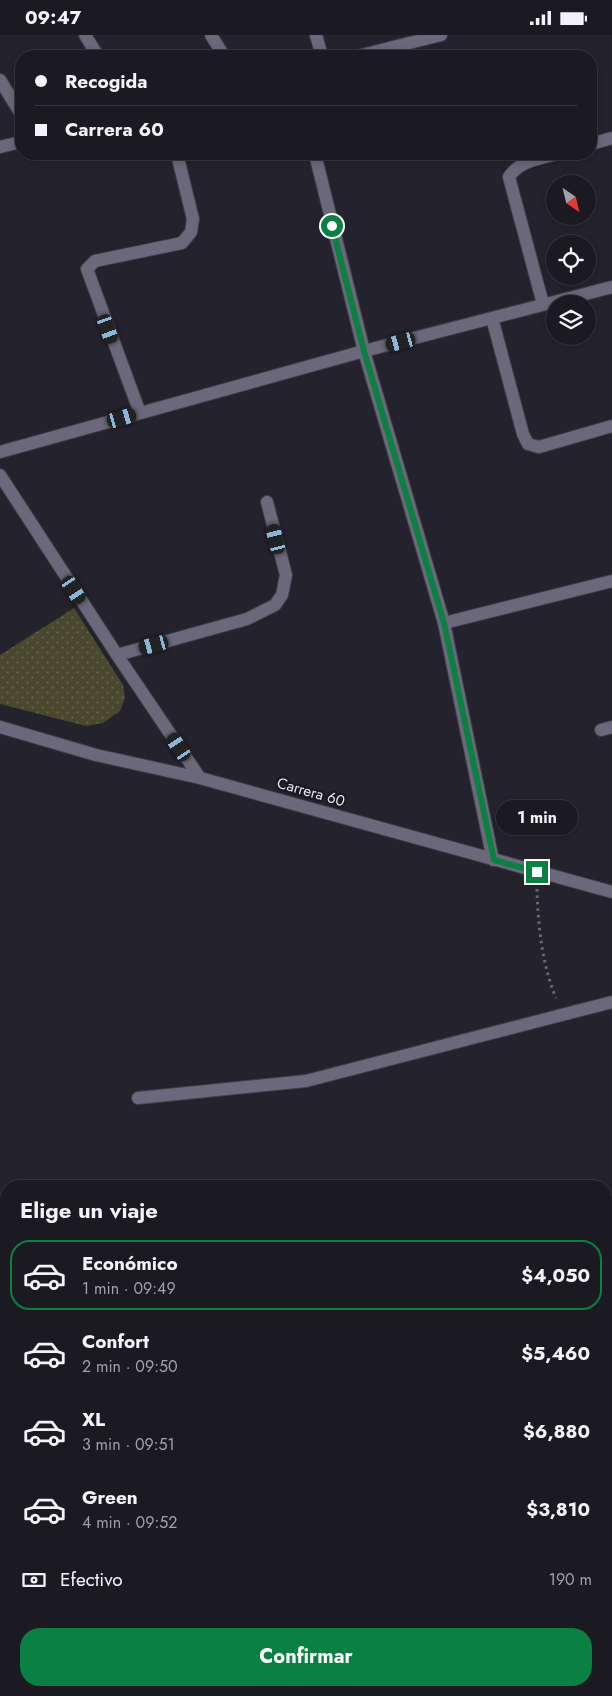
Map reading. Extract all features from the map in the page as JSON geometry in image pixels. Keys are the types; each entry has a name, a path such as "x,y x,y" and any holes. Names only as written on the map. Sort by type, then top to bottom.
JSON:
{"street":[{"path":"85,35 94,50"},
{"path":"211,35 220,50"},
{"path":"316,35 320,50"},
{"path":"382,50 441,35"},
{"path":"0,80 15,104"},
{"path":"597,142 612,138"},
{"path":"0,147 15,143"},
{"path":"140,413 87,269 95,261 182,243 191,232 193,219 178,160"},
{"path":"316,160 364,351 444,623 494,860"},
{"path":"535,160 514,169 509,177 543,304"},
{"path":"0,452 364,351 612,287"},
{"path":"492,318 523,434 528,444 539,447 612,426"},
{"path":"0,475 117,655 200,778"},
{"path":"117,655 247,619 275,605 282,595 286,575 267,501"},
{"path":"444,623 612,581"},
{"name":"Carrera 60","path":"0,727 96,755 200,778 612,892"},
{"path":"138,1098 306,1081 612,1002"}],"path":[{"path":"537,872 540,931 545,961 553,990 563,1015"}],"shaded area":[{"path":"74,608 123,685 125,698 120,711 103,723 86,726 0,704 0,655"}],"route":[{"path":"332,226 364,351 444,623 494,860 537,872"}]}
